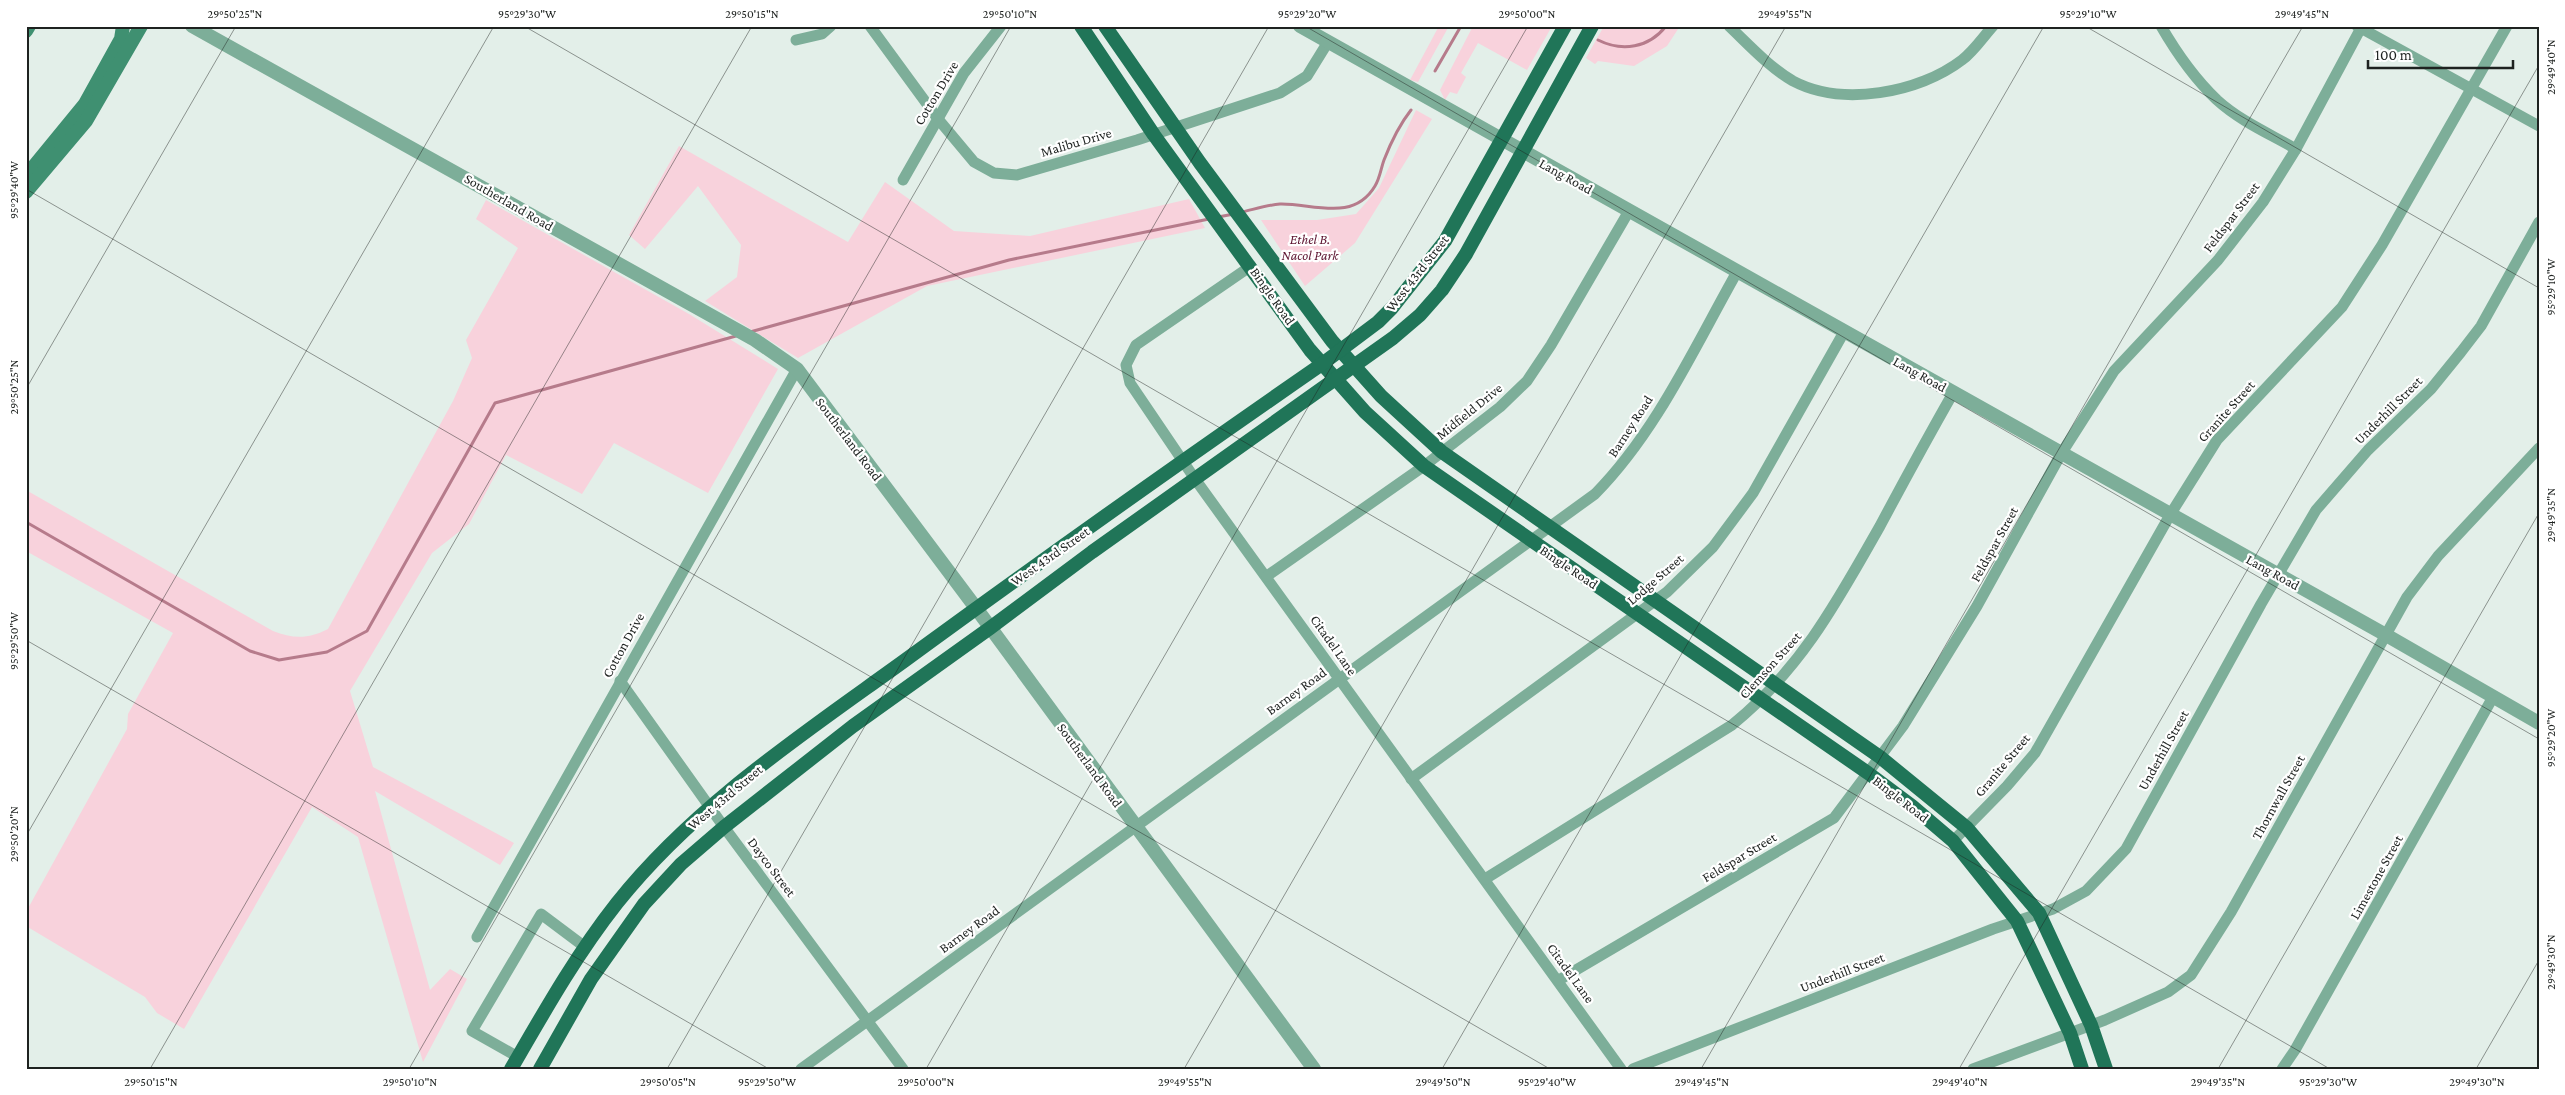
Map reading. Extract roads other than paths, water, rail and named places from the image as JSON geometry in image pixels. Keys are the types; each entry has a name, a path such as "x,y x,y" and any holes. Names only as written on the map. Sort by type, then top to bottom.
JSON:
{"main road":[{"path":"26,31 29,26"},
{"path":"26,176 85,104 122,39 123,26"},
{"path":"26,192 86,121 141,26"},
{"name":"Bingle Road","path":"1080,26 1154,135 1322,364 1365,412 1424,466 1531,542 1868,773 1912,806 1953,841 2017,921 2070,1033 2082,1069"},
{"name":"Bingle Road","path":"1105,26 1200,163 1340,351 1381,396 1442,452 1880,757 1966,828 2039,913 2091,1025 2106,1069"},
{"name":"West 43rd Street","path":"514,1063 571,966 617,903 671,844 710,807 759,767 976,608 1322,364 1378,322 1402,297 1445,241 1566,26"},
{"name":"West 43rd Street","path":"540,1069 591,979 644,904 681,864 724,827 853,726 1092,552 1354,367 1420,315 1442,290 1466,254 1521,151 1592,26"},
{"path":"1184,174 1200,163"},
{"path":"1445,241 1466,254"},
{"path":"1080,535 1092,552"},
{"path":"838,709 853,726"},
{"path":"571,966 591,979"}],"street":[{"name":"Southerland Road","path":"192,26 754,340 797,369 976,608 1314,1069"},
{"path":"796,40 822,34 831,26"},
{"name":"Malibu Drive","path":"870,26 938,119 974,162 994,173 1017,175 1154,135 1280,93 1307,76 1328,42"},
{"name":"Cotton Drive","path":"903,180 964,73 1001,26"},
{"name":"Lang Road","path":"1300,26 2061,454 2386,634 2539,723"},
{"path":"1729,26 1767,62 1793,80 1813,89 1850,94 1891,92 1928,81 1963,59 1993,26"},
{"path":"2161,26 2195,74 2217,100 2237,115 2296,149"},
{"name":"Granite Street","path":"1953,841 2007,786 2035,753 2170,515 2217,440 2342,307 2382,245 2507,26"},
{"path":"2360,27 2539,126"},
{"name":"Feldspar Street","path":"1559,980 1834,818 1903,726 1977,606 2061,454 2114,371 2218,260 2263,202 2296,149 2360,27"},
{"name":"Midfield Drive","path":"1267,576 1424,466 1500,407 1527,381 1551,345 1628,211"},
{"name":"Underhill Street","path":"1633,1069 2039,913 2086,891 2126,849 2316,510 2368,450 2431,389 2481,326 2539,222"},
{"name":"Citadel Lane","path":"1251,266 1136,345 1126,365 1130,384 1195,479 1267,576 1339,679 1400,760 1411,779 1559,980 1621,1069"},
{"name":"Barney Road","path":"801,1069 1595,494 1632,454 1737,272"},
{"name":"Lodge Street","path":"1411,779 1656,601 1713,546 1740,512 1844,332"},
{"name":"Cotton Drive","path":"477,937 797,369"},
{"name":"Clemson Street","path":"1485,879 1732,725 1762,700 1818,633 1850,580 1953,393"},
{"name":"Thornwall Street","path":"1974,1069 2091,1025 2168,992 2191,975 2231,912 2407,597 2438,556 2539,448"},
{"name":"Dayco Street","path":"620,681 724,827 903,1069"},
{"name":"Limestone Street","path":"2282,1069 2295,1050 2494,697"},
{"path":"514,1063 472,1031 541,914 585,947"}],"waterway":[{"path":"1435,71 1461,26"},
{"path":"1598,40 1616,46 1635,46 1652,39 1666,26"},
{"path":"1242,212 1280,204 1318,208 1344,208 1355,204 1366,197 1375,186 1393,140 1411,110"},
{"path":"1218,217 1234,214"},
{"path":"750,332 1009,260 1209,219"},
{"path":"26,522 250,651 279,660 327,652 367,631 495,403 736,336"}],"park label":[{"name":"Ethel B. Nacol Park","path":"1310,248"}]}
